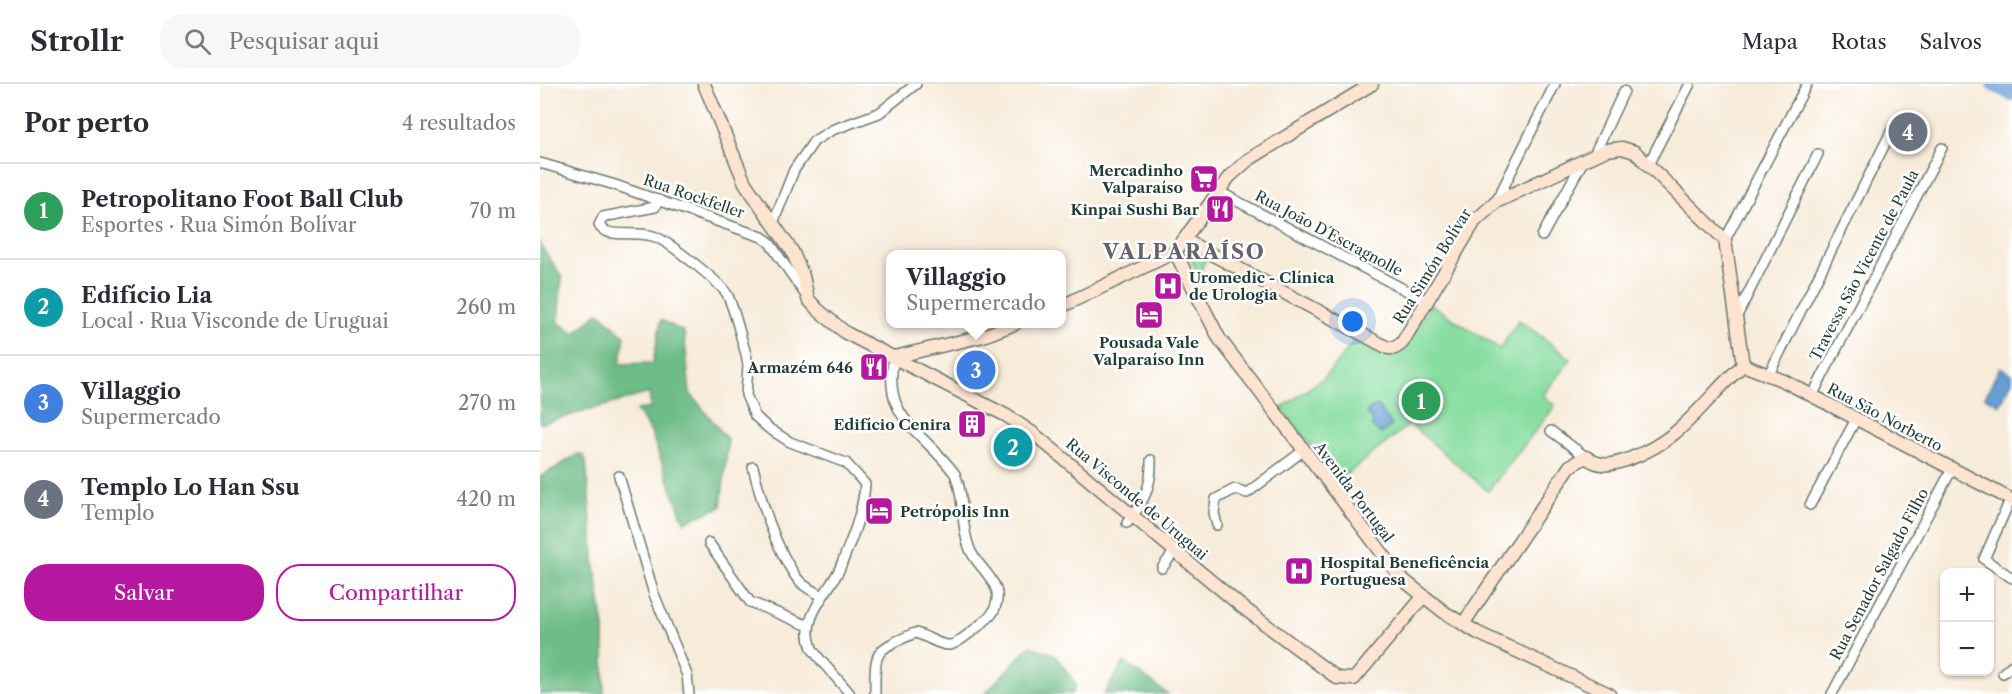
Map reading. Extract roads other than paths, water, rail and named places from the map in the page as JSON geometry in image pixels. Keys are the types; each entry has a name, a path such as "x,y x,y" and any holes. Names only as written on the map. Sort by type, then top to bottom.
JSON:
{"street":[{"path":"704,84 745,183 798,264 808,299"},
{"path":"772,223 794,170 814,141 832,130 879,113 916,84"},
{"path":"1066,304 1175,252 1218,191 1248,160 1371,84"},
{"path":"1496,202 1555,84"},
{"path":"1649,163 1690,84"},
{"path":"1551,431 1594,464 1604,466 1624,461 1664,443 1685,426 1743,365 1725,240 1807,84"},
{"path":"1542,236 1588,160 1624,91"},
{"path":"1769,374 1895,124"},
{"name":"Rua Simón Bolívar","path":"1185,240 1388,348 1395,348 1402,343 1475,221 1496,202 1606,150 1622,148 1635,152 1649,163 1725,240"},
{"name":"Travessa São Vicente de Paula","path":"1812,396 1942,148"},
{"path":"1736,319 1818,154"},
{"name":"Rua Rockfeller","path":"540,163 659,200 762,237 779,256 808,299"},
{"name":"Rua João D´Escragnolle","path":"1218,191 1426,301"},
{"path":"659,200 655,207 603,217 601,230 608,234 633,232 658,238 724,289 746,354 748,364 746,395 755,416 768,428 790,442 846,463 865,484 860,513 850,542 838,571 822,596 809,626 812,649 850,694"},
{"name":"Avenida Portugal","path":"1175,252 1219,338 1401,578 1423,597 1463,624 1609,694"},
{"name":"Rua Visconde de Uruguai","path":"808,299 846,333 1020,424 1052,447 1129,520 1174,552 1309,659 1337,678 1354,679 1423,597"},
{"path":"875,694 874,666 878,654 891,643 915,633 947,645 957,643 992,615 997,592 991,577 979,565 968,544 963,527 961,487 955,474 894,405 890,381 894,357 983,336 1005,328"},
{"name":"Rua São Norberto","path":"1743,365 1769,374 2011,500"},
{"path":"1810,505 1856,419"},
{"path":"1217,525 1215,499 1235,489 1247,493 1303,451"},
{"path":"1463,624 1570,466 1586,457"},
{"path":"1129,520 1144,499 1151,484 1151,460"},
{"path":"753,467 774,534 796,577 806,587 822,596"},
{"name":"Rua Senador Salgado Filho","path":"1832,694 1952,469"},
{"path":"620,476 654,594 687,675 689,694"},
{"path":"2011,500 1984,558 2012,578"},
{"path":"709,543 750,602 809,626"},
{"path":"1162,568 1174,552"},
{"path":"2003,673 2012,665"}],"water":[{"path":"2000,367 2012,374 2012,381 2000,405 1985,397"},
{"path":"1377,405 1392,425 1381,434 1372,427 1373,421 1366,412"}],"waterway":[{"path":"1994,84 2012,93"}],"place":[{"name":"Templo Lo Han Ssu","path":"1908,132"},
{"name":"Mercadinho Valparaíso","path":"1204,179"},
{"name":"Kinpai Sushi Bar","path":"1220,209"},
{"name":"Uromedic - Clínica de Urologia","path":"1168,286"},
{"name":"Pousada Vale Valparaíso Inn","path":"1149,315"},
{"name":"Armazém 646","path":"874,367"},
{"name":"Villaggio","path":"976,370"},
{"name":"Petropolitano Foot Ball Club","path":"1421,401"},
{"name":"Edifício Cenira","path":"972,424"},
{"name":"Edifício Lia","path":"1013,447"},
{"name":"Petrópolis Inn","path":"879,511"},
{"name":"Hospital Beneficência Portuguesa","path":"1299,571"}],"district":[{"name":"VALPARAÍSO","path":"1184,251"}]}
